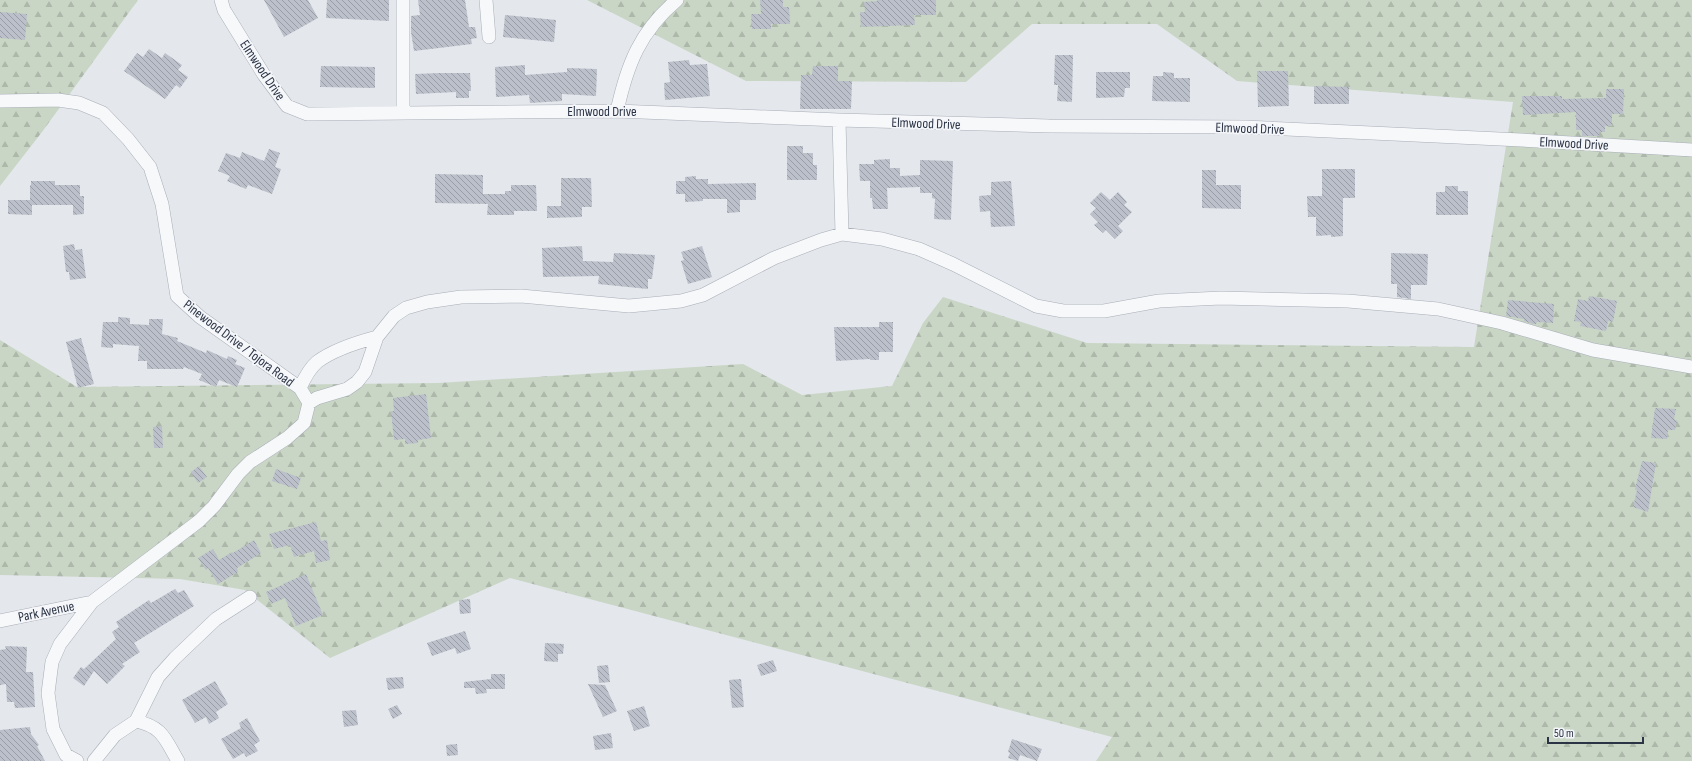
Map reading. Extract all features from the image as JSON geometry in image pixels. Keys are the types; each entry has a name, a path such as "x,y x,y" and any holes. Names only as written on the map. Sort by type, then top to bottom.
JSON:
{"street":[{"name":"Elmwood Drive","path":"221,0 224,10 264,75 287,106 307,114 617,110 839,120 1049,126 1245,127 1692,150"},
{"path":"403,0 403,112"},
{"path":"486,0 489,37"},
{"path":"617,110 623,82 640,42 666,9 676,0"},
{"name":"Pinewood Drive / Tojora Road","path":"0,101 58,100 79,103 103,112 128,139 150,167 162,204 177,296 200,317 300,388"},
{"path":"839,120 842,234"},
{"path":"76,761 66,755 53,729 48,693 52,662 60,644 92,602 199,521 214,506 238,474 250,462 287,438 304,422 309,403 317,398 347,389 357,382 365,372 377,336 394,316 406,308 461,298 522,296 629,306 681,301 703,295 774,258 820,240 842,234 882,239 919,249 953,264 1036,306 1063,311 1104,311 1159,302 1221,298 1348,301 1438,309 1502,323 1593,350 1692,367"},
{"path":"309,403 300,388 307,374 317,362 339,351 377,336"},
{"path":"94,761 115,735 136,721 158,677 179,654 216,619 250,597"},
{"name":"Park Avenue","path":"0,621 92,602"},
{"path":"136,721 148,724 159,730 178,761"}],"green space":[{"path":"0,0 138,0 42,132 0,186"},
{"path":"587,0 1692,0 1692,761 1096,761 1112,737 510,578 330,658 245,590 180,579 0,575 0,340 77,387 438,383 743,364 802,395 892,386 923,323 943,297 1087,343 1474,347 1513,102 1237,81 1157,24 1032,24 966,82 746,81"}],"building":[{"path":"264,0 308,0 318,18 284,37"},
{"path":"327,0 389,0 389,21 326,18"},
{"path":"418,0 465,0 469,27 475,27 477,38 471,39 472,44 414,51 411,32 411,16 420,15"},
{"path":"760,0 783,0 783,7 789,7 790,24 771,24 771,29 752,29 751,14 761,14"},
{"path":"877,0 936,0 936,15 914,15 915,25 861,27 860,12 865,12 864,2"},
{"path":"0,12 27,14 25,40 0,38"},
{"path":"505,15 556,20 554,42 503,37"},
{"path":"149,49 162,58 165,53 182,65 178,70 188,77 180,88 176,85 165,99 124,71 137,53 143,57"},
{"path":"1055,55 1073,55 1072,102 1057,101 1058,85 1054,85"},
{"path":"689,60 690,65 707,64 710,96 665,100 664,83 670,82 668,62"},
{"path":"525,65 525,75 567,72 567,68 597,69 596,96 562,94 562,101 530,103 529,95 496,97 495,67"},
{"path":"321,66 375,67 375,88 320,87"},
{"path":"813,66 838,66 838,81 852,81 851,109 800,109 801,75 812,75"},
{"path":"1257,71 1288,71 1289,106 1258,107"},
{"path":"1096,72 1130,72 1130,88 1125,88 1124,97 1096,98"},
{"path":"1163,72 1174,73 1174,78 1190,78 1190,102 1152,101 1153,76 1163,76"},
{"path":"470,73 471,91 469,91 469,98 456,98 456,92 416,94 415,74"},
{"path":"1314,86 1349,87 1349,104 1314,104"},
{"path":"1606,89 1624,89 1623,114 1612,114 1612,126 1605,126 1605,132 1599,132 1599,136 1582,136 1582,130 1576,130 1576,112 1523,115 1522,96 1562,96 1562,99 1606,98"},
{"path":"787,146 803,146 803,153 813,153 813,165 817,165 817,180 787,180"},
{"path":"269,149 280,153 275,167 281,169 272,194 248,185 246,189 227,181 230,176 218,171 226,153 240,158 242,152 264,161"},
{"path":"890,159 890,168 900,168 900,176 920,175 920,160 953,161 951,220 934,219 935,199 932,198 932,193 920,193 920,187 887,188 888,209 873,209 872,198 870,198 870,181 860,181 859,164 874,164 874,160"},
{"path":"1322,169 1355,169 1355,198 1343,198 1343,236 1316,236 1316,217 1308,217 1307,196 1322,196"},
{"path":"1202,170 1216,170 1216,185 1241,185 1241,209 1202,208"},
{"path":"435,174 483,175 483,194 505,194 505,191 511,191 511,185 536,185 537,211 514,211 514,215 487,215 488,204 435,203"},
{"path":"696,176 696,179 708,179 708,184 756,183 756,200 740,200 740,212 727,213 727,199 703,199 703,201 685,202 685,194 676,194 676,181 685,181 685,177"},
{"path":"561,178 591,178 592,207 582,207 582,217 547,218 547,206 561,206"},
{"path":"31,181 55,181 55,185 80,185 80,196 84,196 84,214 73,215 73,205 32,205 32,215 8,214 8,200 30,200"},
{"path":"1011,181 1015,226 991,227 990,211 980,212 979,196 991,195 991,182"},
{"path":"1445,186 1458,186 1458,191 1468,191 1468,215 1436,215 1436,192 1445,192"},
{"path":"1101,192 1110,200 1118,192 1127,202 1124,205 1132,212 1118,226 1123,231 1115,239 1106,230 1103,233 1094,225 1098,222 1090,214 1096,208 1090,203"},
{"path":"74,244 75,250 82,249 86,278 70,280 69,272 66,272 63,246"},
{"path":"582,246 583,261 613,262 614,253 655,255 652,279 648,279 648,289 598,284 599,276 543,277 542,248"},
{"path":"702,246 712,277 688,284 681,261 684,260 681,252"},
{"path":"1391,253 1428,254 1427,285 1411,285 1411,299 1397,297 1397,284 1391,284"},
{"path":"1589,296 1617,301 1613,322 1608,321 1606,331 1580,326 1581,322 1574,321 1578,299 1588,301"},
{"path":"1508,300 1554,304 1553,323 1537,322 1536,324 1533,324 1524,321 1524,319 1506,316"},
{"path":"118,317 130,318 130,324 149,325 149,319 163,319 162,334 178,338 177,341 206,353 207,350 227,359 228,356 237,360 235,364 245,368 237,387 219,380 216,387 199,380 202,374 184,367 183,369 147,369 147,361 138,361 139,346 113,344 113,348 101,347 103,322 118,322"},
{"path":"879,322 893,322 893,352 879,352 879,360 870,359 836,361 834,327 879,327"},
{"path":"81,338 94,384 78,388 66,342"},
{"path":"426,394 431,438 418,440 418,443 405,444 405,439 394,440 391,411 394,411 393,398"},
{"path":"1655,408 1676,409 1674,419 1677,421 1675,430 1668,430 1667,439 1651,438"},
{"path":"162,426 163,448 154,448 153,427"},
{"path":"1642,461 1656,463 1648,512 1633,507 1637,490 1635,489"},
{"path":"199,466 207,477 198,483 191,472"},
{"path":"276,469 301,478 297,489 272,481"},
{"path":"316,522 321,541 327,540 330,560 316,563 314,551 294,557 290,545 274,549 269,534"},
{"path":"254,540 261,553 237,568 238,572 218,584 208,568 206,570 198,558 213,549 219,560"},
{"path":"306,574 323,615 296,626 285,598 271,604 266,592 282,585 284,587 283,584"},
{"path":"175,589 178,593 184,590 194,606 134,643 140,652 122,664 125,666 107,684 94,671 84,686 73,678 81,667 84,669 116,639 112,632 119,627 116,622 149,600 151,603"},
{"path":"470,599 471,613 460,614 459,600"},
{"path":"465,631 471,649 457,654 455,648 432,656 427,643"},
{"path":"545,643 564,644 563,654 558,654 558,662 544,661"},
{"path":"5,646 27,647 26,672 33,672 35,707 15,708 14,702 7,702 6,684 0,685 0,650 6,649"},
{"path":"773,660 777,671 761,676 757,665"},
{"path":"608,665 610,682 599,683 597,666"},
{"path":"491,674 505,674 505,689 486,689 487,693 476,694 475,688 464,688 464,682 491,679"},
{"path":"403,677 404,688 388,690 386,678"},
{"path":"741,679 744,707 732,708 729,680"},
{"path":"215,681 228,704 216,712 219,718 209,724 206,717 195,723 182,700"},
{"path":"588,684 605,685 617,711 603,717"},
{"path":"397,705 402,714 393,719 388,709"},
{"path":"644,706 650,726 634,731 627,711"},
{"path":"356,710 358,725 344,727 342,711"},
{"path":"247,718 260,741 254,745 258,751 246,757 244,753 233,759 221,739 241,728 239,723"},
{"path":"30,727 31,734 39,745 37,746 45,761 0,761 0,730"},
{"path":"611,733 613,748 595,750 593,736"},
{"path":"1012,739 1042,749 1037,761 1020,755 1018,761 1008,758 1010,753 1008,752"},
{"path":"457,744 458,755 447,756 446,745"}]}
